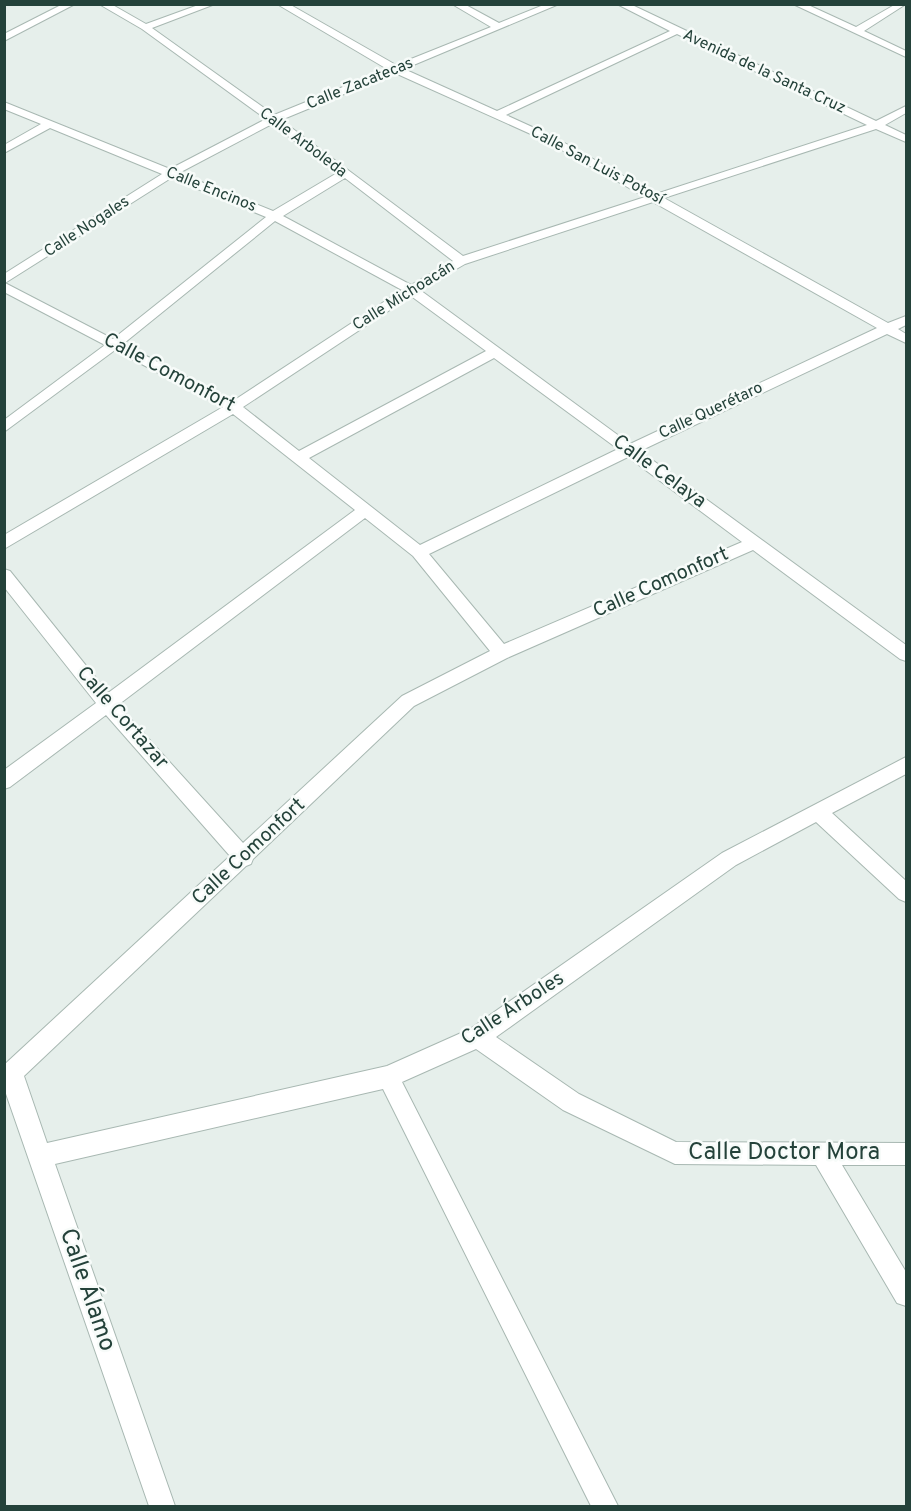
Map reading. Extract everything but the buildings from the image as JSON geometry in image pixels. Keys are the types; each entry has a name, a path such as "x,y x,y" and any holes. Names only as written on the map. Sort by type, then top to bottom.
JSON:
{"street":[{"path":"4,38 71,4"},
{"name":"Calle Arboleda","path":"103,4 145,27 273,119 461,261"},
{"path":"145,27 211,4"},
{"name":"Calle San Luis Potosí","path":"282,4 397,70 548,138 906,339"},
{"path":"456,4 499,27"},
{"name":"Calle Zacatecas","path":"169,174 273,119 555,4"},
{"name":"Avenida de la Santa Cruz","path":"621,4 906,139"},
{"path":"797,4 906,54"},
{"path":"857,31 904,4"},
{"path":"497,115 677,31"},
{"name":"Calle Encinos","path":"4,105 274,216 411,290"},
{"name":"Calle Michoacán","path":"4,543 234,406 411,290 461,261 654,196 878,125 906,109"},
{"path":"4,150 50,123"},
{"name":"Calle Nogales","path":"4,280 169,174"},
{"path":"4,427 115,344 274,216 344,174"},
{"name":"Calle Comonfort","path":"4,286 234,406 419,552 501,653"},
{"name":"Calle Celaya","path":"411,290 906,654"},
{"name":"Calle Querétaro","path":"419,552 906,320"},
{"path":"299,457 495,352"},
{"path":"4,781 367,509"},
{"name":"Calle Comonfort","path":"8,1075 244,858 408,701 501,653 756,542"},
{"name":"Calle Cortazar","path":"4,575 107,704 244,858"},
{"name":"Calle Árboles","path":"40,1156 388,1077 478,1037 729,859 906,765"},
{"path":"818,812 906,893"},
{"name":"Calle Doctor Mora","path":"478,1037 571,1102 675,1153 906,1154"},
{"name":"Calle Álamo","path":"8,1075 40,1156 162,1506"},
{"path":"388,1077 605,1506"},
{"path":"822,1154 906,1294"}]}
